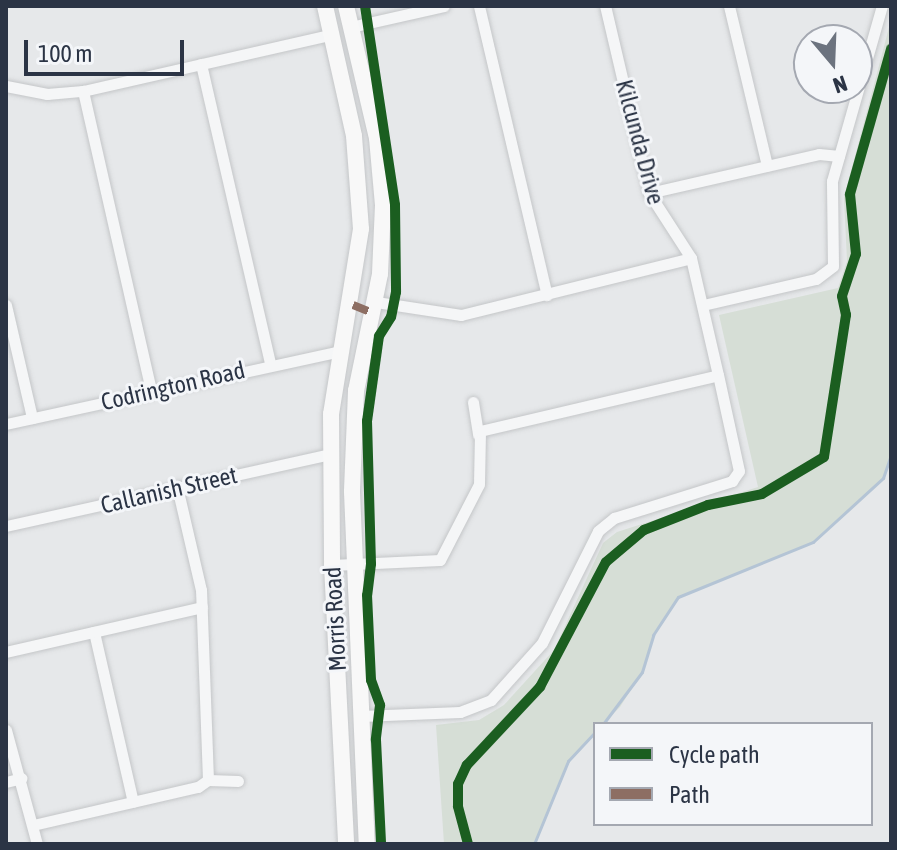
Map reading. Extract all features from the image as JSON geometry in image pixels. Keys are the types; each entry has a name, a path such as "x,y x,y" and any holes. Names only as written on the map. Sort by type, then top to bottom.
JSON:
{"street":[{"name":"Morris Road","path":"325,6 329,35 354,136 361,201 359,264 333,394 332,565 346,844"},
{"name":"Morris Road","path":"346,6 381,177 383,242 376,302 356,391 352,565 367,844"},
{"path":"351,27 444,6"},
{"path":"479,6 547,295"},
{"name":"Kilcunda Drive","path":"605,6 649,193 691,258 718,375"},
{"path":"729,6 767,166"},
{"path":"704,311 829,272 836,245 830,195 882,6"},
{"path":"6,86 47,94 83,91 329,35"},
{"path":"201,64 270,364"},
{"path":"83,91 151,391"},
{"path":"649,193 819,154 839,156"},
{"path":"376,302 461,315 691,258"},
{"path":"6,305 32,418"},
{"name":"Codrington Road","path":"6,424 270,364 341,351"},
{"path":"361,716 460,712 491,700 542,643 598,531 614,518 732,481 739,471 718,375 492,426 478,435"},
{"path":"333,394 356,391"},
{"path":"332,565 440,560 479,484 478,435 473,402"},
{"name":"Callanish Street","path":"6,526 332,454"},
{"path":"177,487 202,607 208,780"},
{"path":"6,652 202,607"},
{"path":"94,632 133,802"},
{"path":"6,730 22,778 37,844"},
{"path":"6,782 22,778"},
{"path":"33,825 133,802 208,780 238,781"}],"shaded area":[{"path":"891,20 891,455 883,478 813,542 678,597 653,635 642,672 620,707 605,722 593,722 593,734 568,761 534,844 444,844 436,725 479,720 504,705 554,650 603,543 617,532 758,487 719,315 838,288 847,261 844,198 869,104 873,104 873,88"}],"waterway":[{"path":"604,722 642,672 653,635 678,597 813,542 883,478 891,455"},
{"path":"534,844 568,761 593,734"}],"marked path":[{"path":"353,305 373,313"}],"cycle path":[{"path":"365,6 395,205 396,292 391,317 379,336 367,421 371,564 367,595 371,680 380,705 376,740 381,844"},
{"path":"468,844 458,806 458,784 467,765 540,687 606,562 644,530 708,505 762,494 824,457 846,315 842,296 856,254 850,194 891,49"}]}
